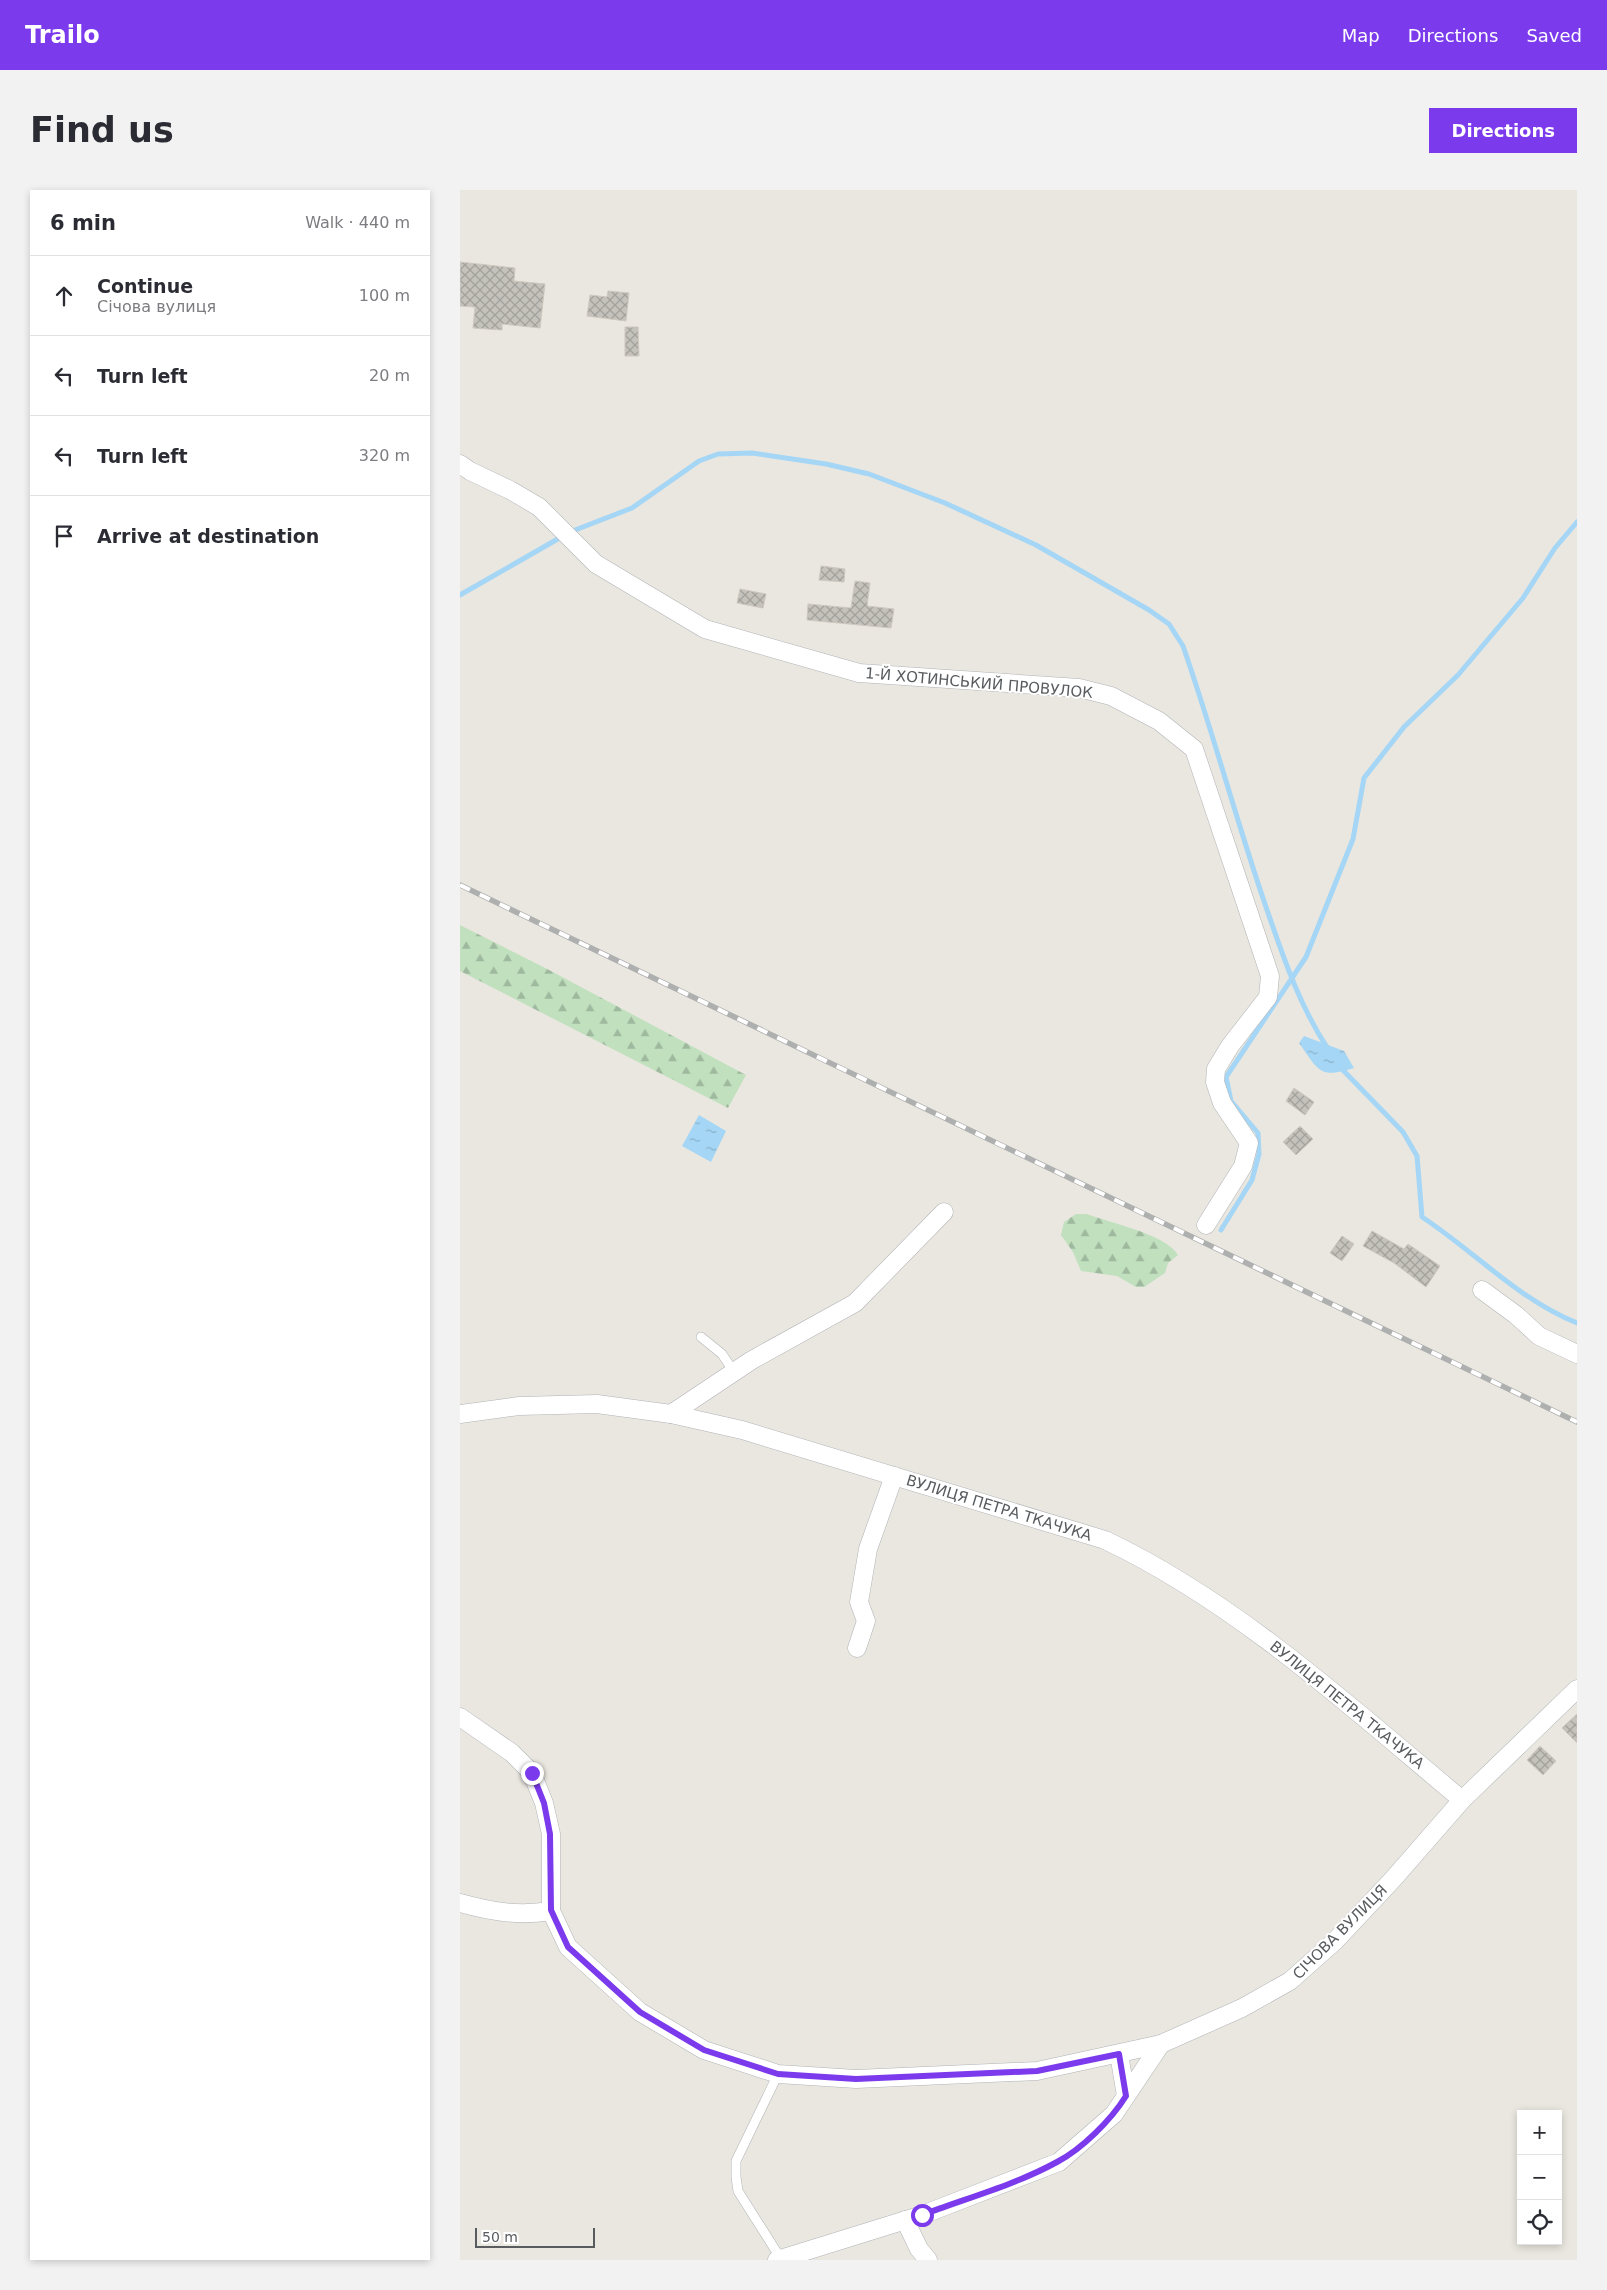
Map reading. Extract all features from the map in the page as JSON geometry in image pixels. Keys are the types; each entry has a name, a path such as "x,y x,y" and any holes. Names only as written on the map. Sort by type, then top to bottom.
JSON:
{"street":[{"name":"1-Й ХОТИНСЬКИЙ ПРОВУЛОК","path":"460,464 539,507 596,564 705,629 859,673 1079,688 1112,696 1159,721 1194,749 1270,976 1268,997 1230,1046 1216,1069 1215,1082 1222,1104 1249,1143 1243,1166 1206,1225"},
{"path":"671,1414 734,1372 855,1302 944,1212"},
{"path":"1482,1290 1516,1315 1539,1336 1577,1354"},
{"name":"ВУЛИЦЯ ПЕТРА ТКАЧУКА","path":"460,1414 519,1406 597,1404 671,1414 742,1430 1105,1540 1143,1558 1268,1640 1462,1800"},
{"path":"856,1648 866,1621 858,1602 868,1549 894,1476"},
{"name":"СІЧОВА ВУЛИЦЯ","path":"551,1910 568,1947 640,2012 704,2050 778,2074 856,2079 1028,2072 1119,2054 1161,2044 1242,2008 1290,1981 1335,1941 1394,1878 1462,1800 1575,1696"},
{"path":"460,1718 512,1753 532,1773 544,1803 550,1834 551,1910 525,1915 484,1910 460,1903"},
{"path":"779,2259 905,2220 1019,2179 1059,2162 1114,2114 1161,2044"},
{"path":"1119,2054 1126,2096"},
{"path":"905,2220 919,2249 928,2260"}],"lane":[{"path":"701,1337 722,1354 734,1372"},
{"path":"778,2074 736,2161 736,2177 738,2191 779,2259"}],"green space":[{"path":"460,925 551,971 746,1075 728,1108 460,971"},
{"path":"1076,1214 1087,1214 1150,1235 1172,1248 1178,1255 1168,1263 1165,1273 1144,1287 1136,1287 1117,1276 1081,1271 1073,1252 1061,1235 1064,1222"}],"water":[{"path":"1304,1036 1344,1051 1354,1068 1333,1073 1321,1070 1299,1043"},
{"path":"699,1115 726,1131 711,1162 682,1146"}],"building":[{"path":"460,262 515,268 514,281 545,284 540,328 502,324 502,330 473,328 475,307 460,306"},
{"path":"608,291 629,293 626,321 587,316 590,295 607,297"},
{"path":"625,327 638,327 639,356 625,356"},
{"path":"821,566 845,569 844,582 819,580"},
{"path":"855,581 870,583 867,606 894,609 891,628 807,620 808,604 851,608"},
{"path":"740,589 766,594 763,608 737,603"},
{"path":"1294,1088 1314,1102 1305,1115 1286,1101"},
{"path":"1300,1126 1313,1139 1296,1155 1283,1142"},
{"path":"1372,1231 1404,1249 1408,1244 1440,1266 1426,1287 1394,1263 1363,1246"},
{"path":"1342,1236 1354,1244 1342,1261 1330,1253"},
{"path":"1577,1714 1577,1743 1562,1728"},
{"path":"1540,1746 1556,1761 1543,1775 1527,1760"}],"waterway":[{"path":"570,532 632,508 699,461 718,454 752,453 826,464 869,474 945,503 1036,545 1149,610 1169,624 1183,646 1279,944 1300,998 1328,1049"},
{"path":"1221,1230 1252,1180 1259,1154 1258,1133 1231,1101 1226,1077 1306,957 1353,839 1364,778 1404,727 1458,675 1523,598 1555,548 1577,522"},
{"path":"460,595 563,536"},
{"path":"1339,1066 1403,1132 1417,1156 1422,1217 1536,1302 1577,1323"}],"railway":[{"path":"460,885 1577,1422"}],"route":[{"path":"532,1773 544,1803 550,1834 551,1910 568,1947 640,2012 704,2050 778,2074 856,2079 1037,2071 1119,2054 1126,2096 1114,2114 1088,2139 1059,2162 922,2215"}]}
